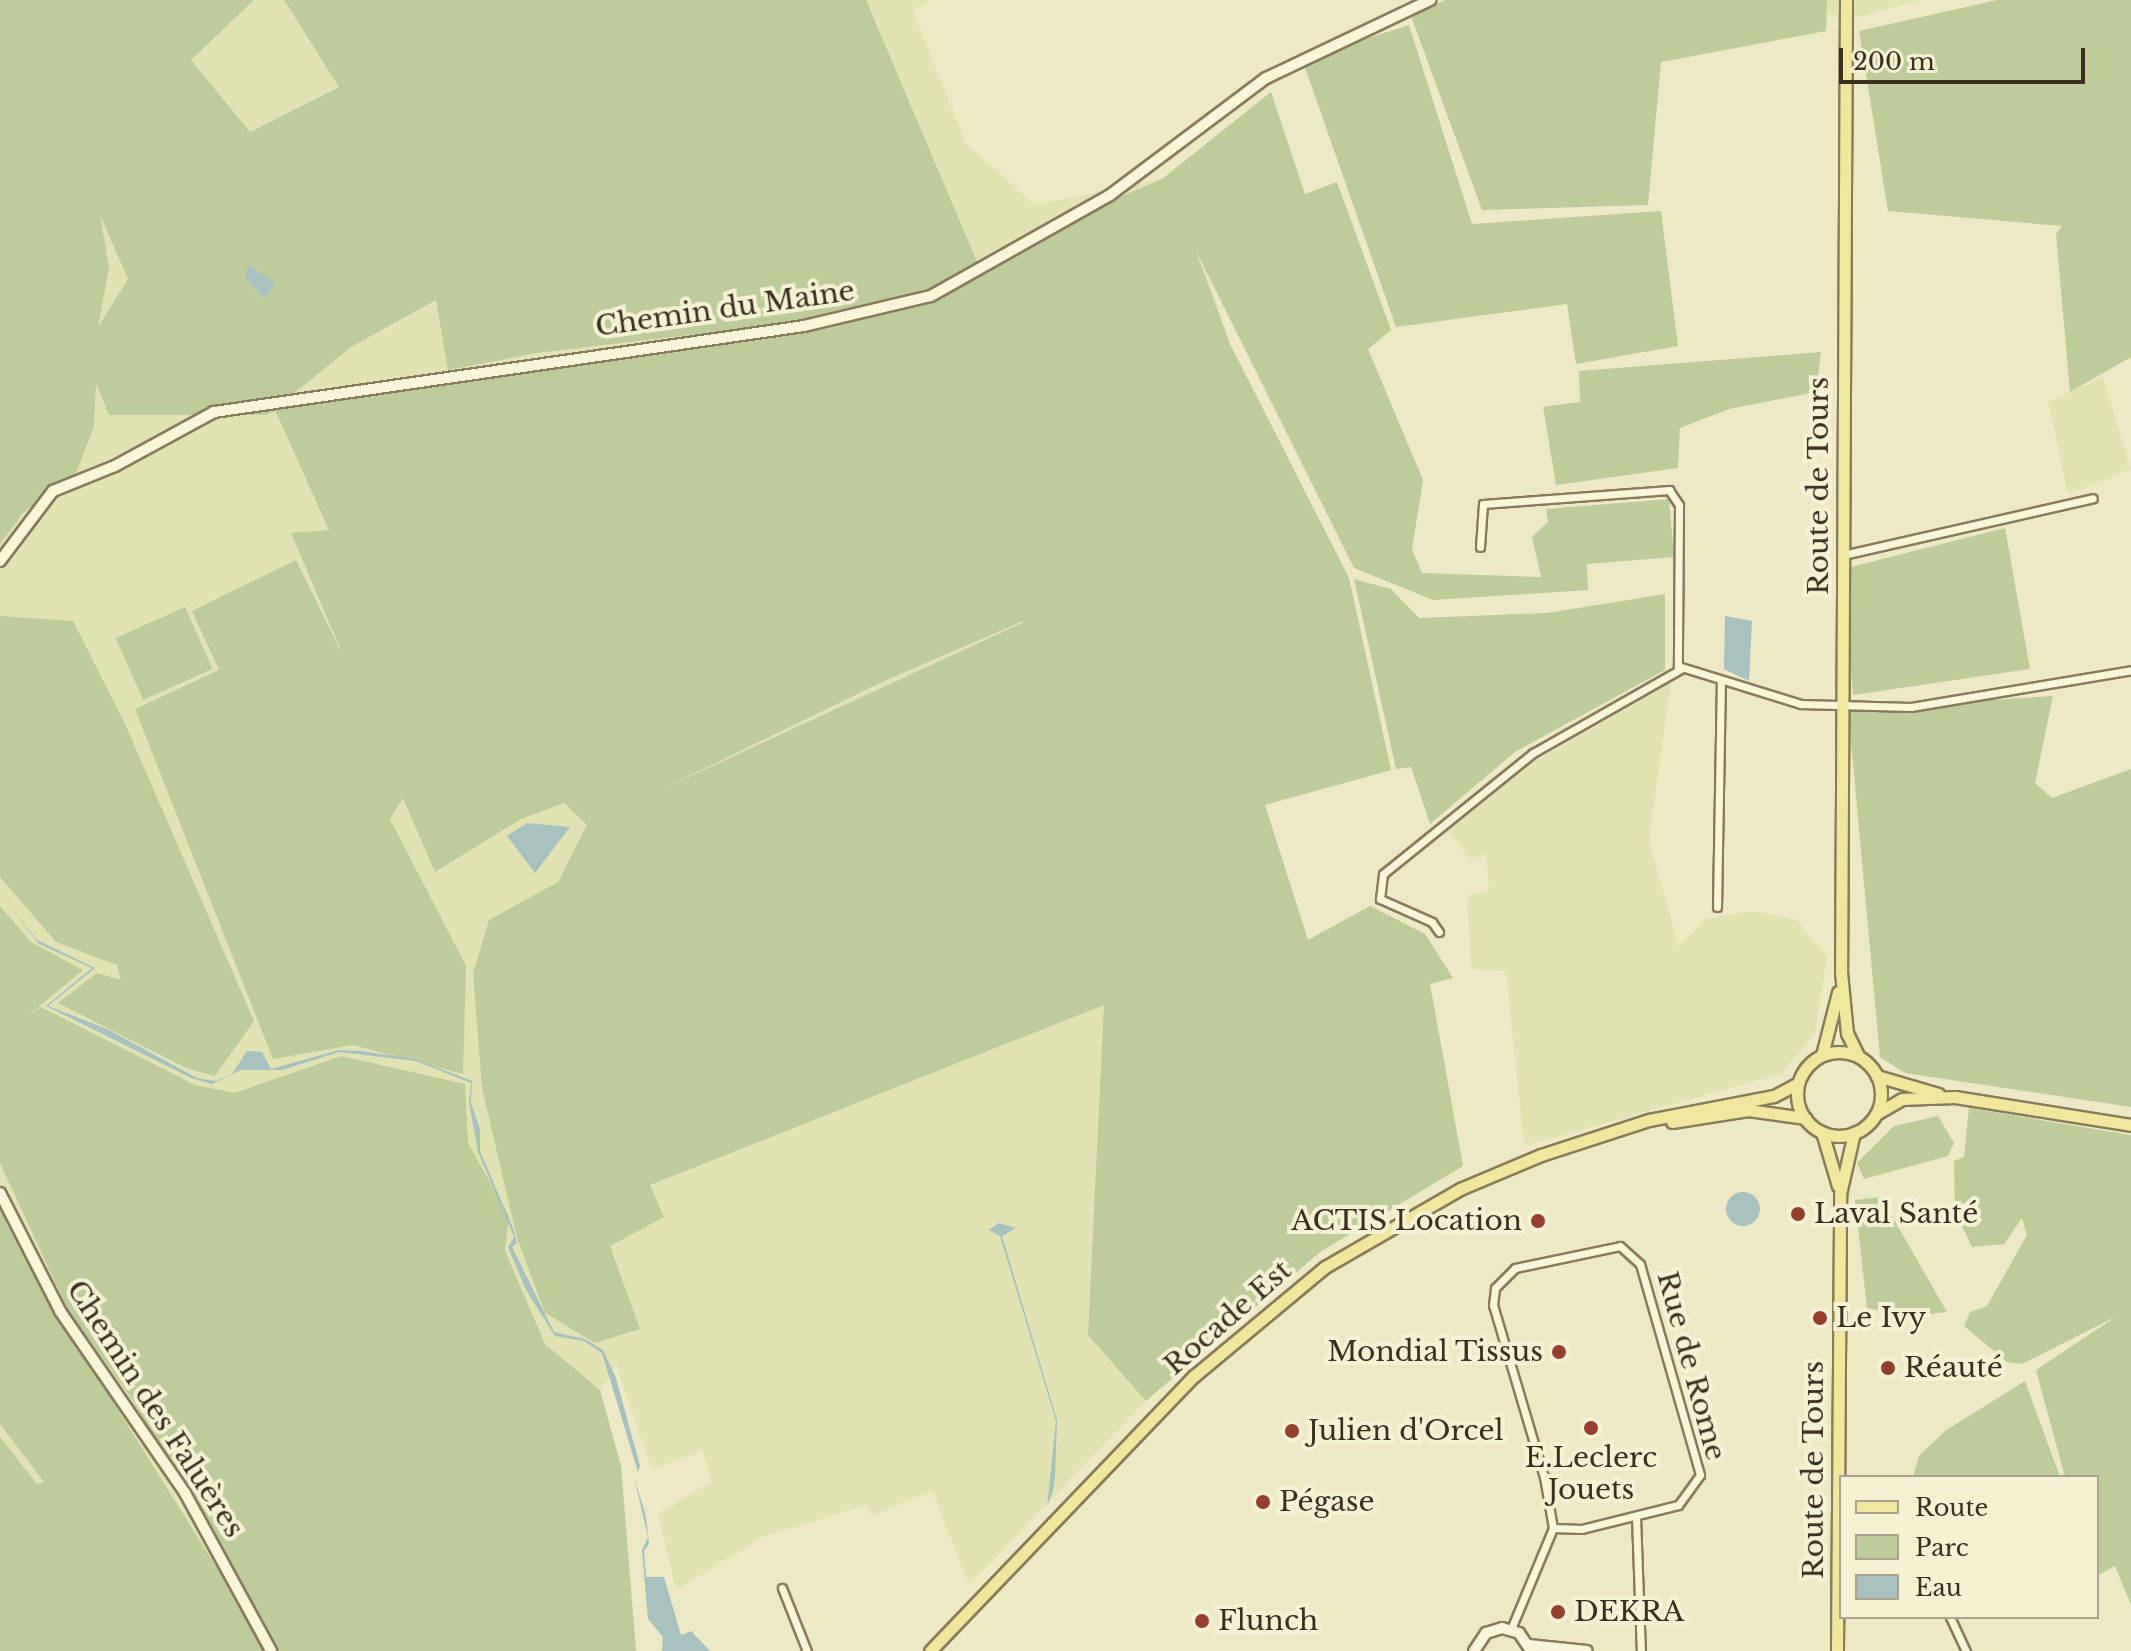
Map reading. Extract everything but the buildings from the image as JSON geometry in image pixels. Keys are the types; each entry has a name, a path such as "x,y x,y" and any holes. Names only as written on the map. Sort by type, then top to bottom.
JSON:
{"main road":[{"name":"Route de Tours","path":"1846,0 1841,972 1847,1033 1858,1056"},
{"name":"Route de Tours","path":"1822,1055 1841,972"},
{"path":"1955,1097 1902,1099 1876,1114 1854,1133 1822,1132 1805,1118 1798,1083 1822,1055 1858,1056 1877,1076 1955,1097 2131,1125"},
{"path":"1876,1114 1877,1076"},
{"name":"Rocade Est","path":"930,1651 1160,1410 1283,1299 1380,1232 1460,1189 1631,1126 1774,1096 1798,1083"},
{"name":"Rocade Est","path":"1631,1126 1748,1110 1805,1118"},
{"name":"Route de Tours","path":"1822,1132 1840,1194"},
{"name":"Route de Tours","path":"1839,1475 1840,1194 1854,1133"},
{"name":"Route de Tours","path":"1837,1651 1839,1580"}],"street":[{"name":"Chemin du Maine","path":"0,561 53,491 106,471 214,412 804,326 931,296 1110,195 1266,78 1430,0"},
{"path":"1480,547 1483,504 1669,490 1679,505 1682,617 1675,657 1681,669 1721,682 1842,709 1911,707 2131,670"},
{"path":"1843,555 2093,498"},
{"path":"1439,932 1432,922 1380,899 1383,874 1533,753 1681,669"},
{"path":"1717,907 1721,682"},
{"name":"Chemin des Faluères","path":"0,1193 74,1334 185,1493 271,1651"},
{"name":"Rue de Rome","path":"1620,1246 1640,1264 1700,1475 1678,1505 1636,1517 1553,1528 1494,1296 1500,1280 1515,1268 1598,1247 1620,1246"},
{"path":"1636,1517 1641,1651"},
{"path":"1511,1629 1553,1528"},
{"path":"782,1588 807,1651"},
{"path":"1951,1619 1966,1651"},
{"path":"1473,1649 1493,1629 1511,1629 1530,1648 1587,1651"}],"green space":[{"path":"0,0 254,0 191,60 250,132 339,87 284,0 866,0 981,271 1081,214 1162,179 1271,92 1305,194 1337,182 1391,330 1368,349 1423,480 1412,550 1422,573 1541,577 1532,537 1548,522 1546,509 1669,499 1674,557 1587,564 1588,590 1433,600 1354,568 1195,249 1230,344 1349,578 1391,770 1265,805 1308,940 1370,906 1425,934 1453,978 1430,984 1463,1166 1320,1252 1146,1401 1088,1335 1104,1005 650,1185 664,1217 610,1246 640,1329 595,1343 545,1313 517,1238 482,1088 473,973 489,920 558,882 587,825 564,803 521,819 435,872 403,798 390,819 466,966 463,1074 353,1045 273,1059 135,709 219,670 192,611 296,560 345,660 291,533 329,530 275,410 267,415 109,415 96,383 94,427 76,473 24,512 0,544","holes":["100,215 128,279 98,327 109,268","979,271 932,299 780,337 276,408 351,347 436,300 448,370 537,353 859,315","1024,622 658,791 882,682"]},
{"path":"254,0 931,0 913,10 965,142 1035,205 1162,179 1206,271 1230,344 1349,578 1391,770 1265,805 1308,940 1370,906 1425,934 1453,978 1430,984 1463,1166 1320,1252 1146,1401 969,1585 932,1491 871,1516 867,1505 765,1536 676,1590 658,1514 712,1481 702,1450 652,1470 616,1365 600,1391 621,1466 636,1651 0,1651 0,198 78,161 128,279 84,351 267,415 351,347 492,269 342,85 250,132 191,60"},
{"path":"1445,0 1827,0 1826,31 1661,62 1648,205 1482,210 1411,16"},
{"path":"1794,0 1920,0 1852,19 1797,8"},
{"path":"1997,0 2131,0 2131,357 2070,392 2056,234 2062,226 1888,211 1859,31"},
{"path":"1409,25 1472,224 1661,211 1678,346 1576,364 1567,304 1396,327 1302,59"},
{"path":"1821,352 1816,392 1729,409 1680,428 1678,468 1556,485 1543,407 1580,402 1579,371"},
{"path":"2103,377 2131,469 2068,494 2048,402"},
{"path":"2005,528 2030,669 1853,695 1843,569"},
{"path":"1354,579 1391,589 1419,618 1547,613 1665,594 1665,670 1515,752 1430,824 1411,767 1396,769"},
{"path":"185,607 213,669 143,700 116,638"},
{"path":"0,616 73,621 126,726 254,1021 215,1076 186,1068 58,1003 97,973 121,980 117,965 56,942 0,877"},
{"path":"1671,683 1649,840 1679,947 1705,919 1752,911 1796,919 1827,956 1815,1033 1781,1074 1524,1146 1506,971 1471,969 1467,896 1489,890 1486,854 1470,859 1448,831 1534,762"},
{"path":"2053,696 2035,783 2052,798 2131,769 2131,1107 1905,1073 1880,1057 1848,709"},
{"path":"0,906 31,942 83,970 27,1017 41,1007 195,1085 235,1093 341,1056 465,1084 468,1143 509,1216 505,1251 545,1344 600,1390 621,1466 636,1651 277,1651 132,1399 68,1310 0,1163"},
{"path":"1969,1108 2131,1135 2131,1605 2115,1566 2099,1575 2099,1475 2064,1475 2036,1370 2117,1316 2022,1364 2007,1362 1964,1326 1970,1312 1987,1306 2027,1235 2022,1218 2004,1244 1972,1247 1955,1212 1954,1161 1964,1157"},
{"path":"1938,1116 1954,1143 1948,1156 1864,1179 1857,1163 1894,1126"},
{"path":"1881,1197 1947,1312 1912,1316 1867,1308 1855,1200"},
{"path":"0,1206 41,1287 269,1651 0,1651 0,1437 37,1484 44,1482 0,1424"},
{"path":"2025,1381 2059,1475 1914,1475 1919,1456 1945,1431"}],"water":[{"path":"248,266 275,282 265,299 245,278"},
{"path":"1725,616 1752,621 1749,681 1724,669"},
{"path":"527,823 570,827 535,873 507,836"},
{"path":"0,892 37,940 95,968 48,1006 107,1029 197,1078 216,1081 232,1074 247,1051 262,1052 271,1069 339,1050 415,1059 472,1081 471,1103 480,1129 480,1151 513,1228 517,1243 512,1247 554,1332 585,1339 603,1350 616,1378 640,1466 638,1472 602,1353 584,1341 555,1336 526,1290 508,1247 514,1237 478,1152 469,1103 471,1083 416,1061 339,1052 282,1070 241,1070 212,1084 191,1078 46,1006 92,968 39,944"},
{"path":"1743,1192 1755,1197 1760,1209 1755,1221 1743,1226 1731,1221 1726,1209 1731,1197"},
{"path":"999,1223 1016,1228 1002,1236 1057,1420 1055,1477 1047,1507 1056,1421 1000,1236 989,1230"},
{"path":"634,1477 647,1525 649,1544 644,1551 646,1577 664,1577 681,1635 691,1631 710,1651 662,1651 663,1637 648,1619 642,1550 648,1537"}],"place":[{"name":"Laval Santé","path":"1798,1214"},
{"name":"ACTIS Location","path":"1538,1221"},
{"name":"Le Ivy","path":"1820,1318"},
{"name":"Mondial Tissus","path":"1559,1352"},
{"name":"Réauté","path":"1888,1368"},
{"name":"E.Leclerc Jouets","path":"1591,1428"},
{"name":"Julien d'Orcel","path":"1292,1431"},
{"name":"Pégase","path":"1263,1502"},
{"name":"DEKRA","path":"1558,1612"},
{"name":"Flunch","path":"1202,1621"}]}
